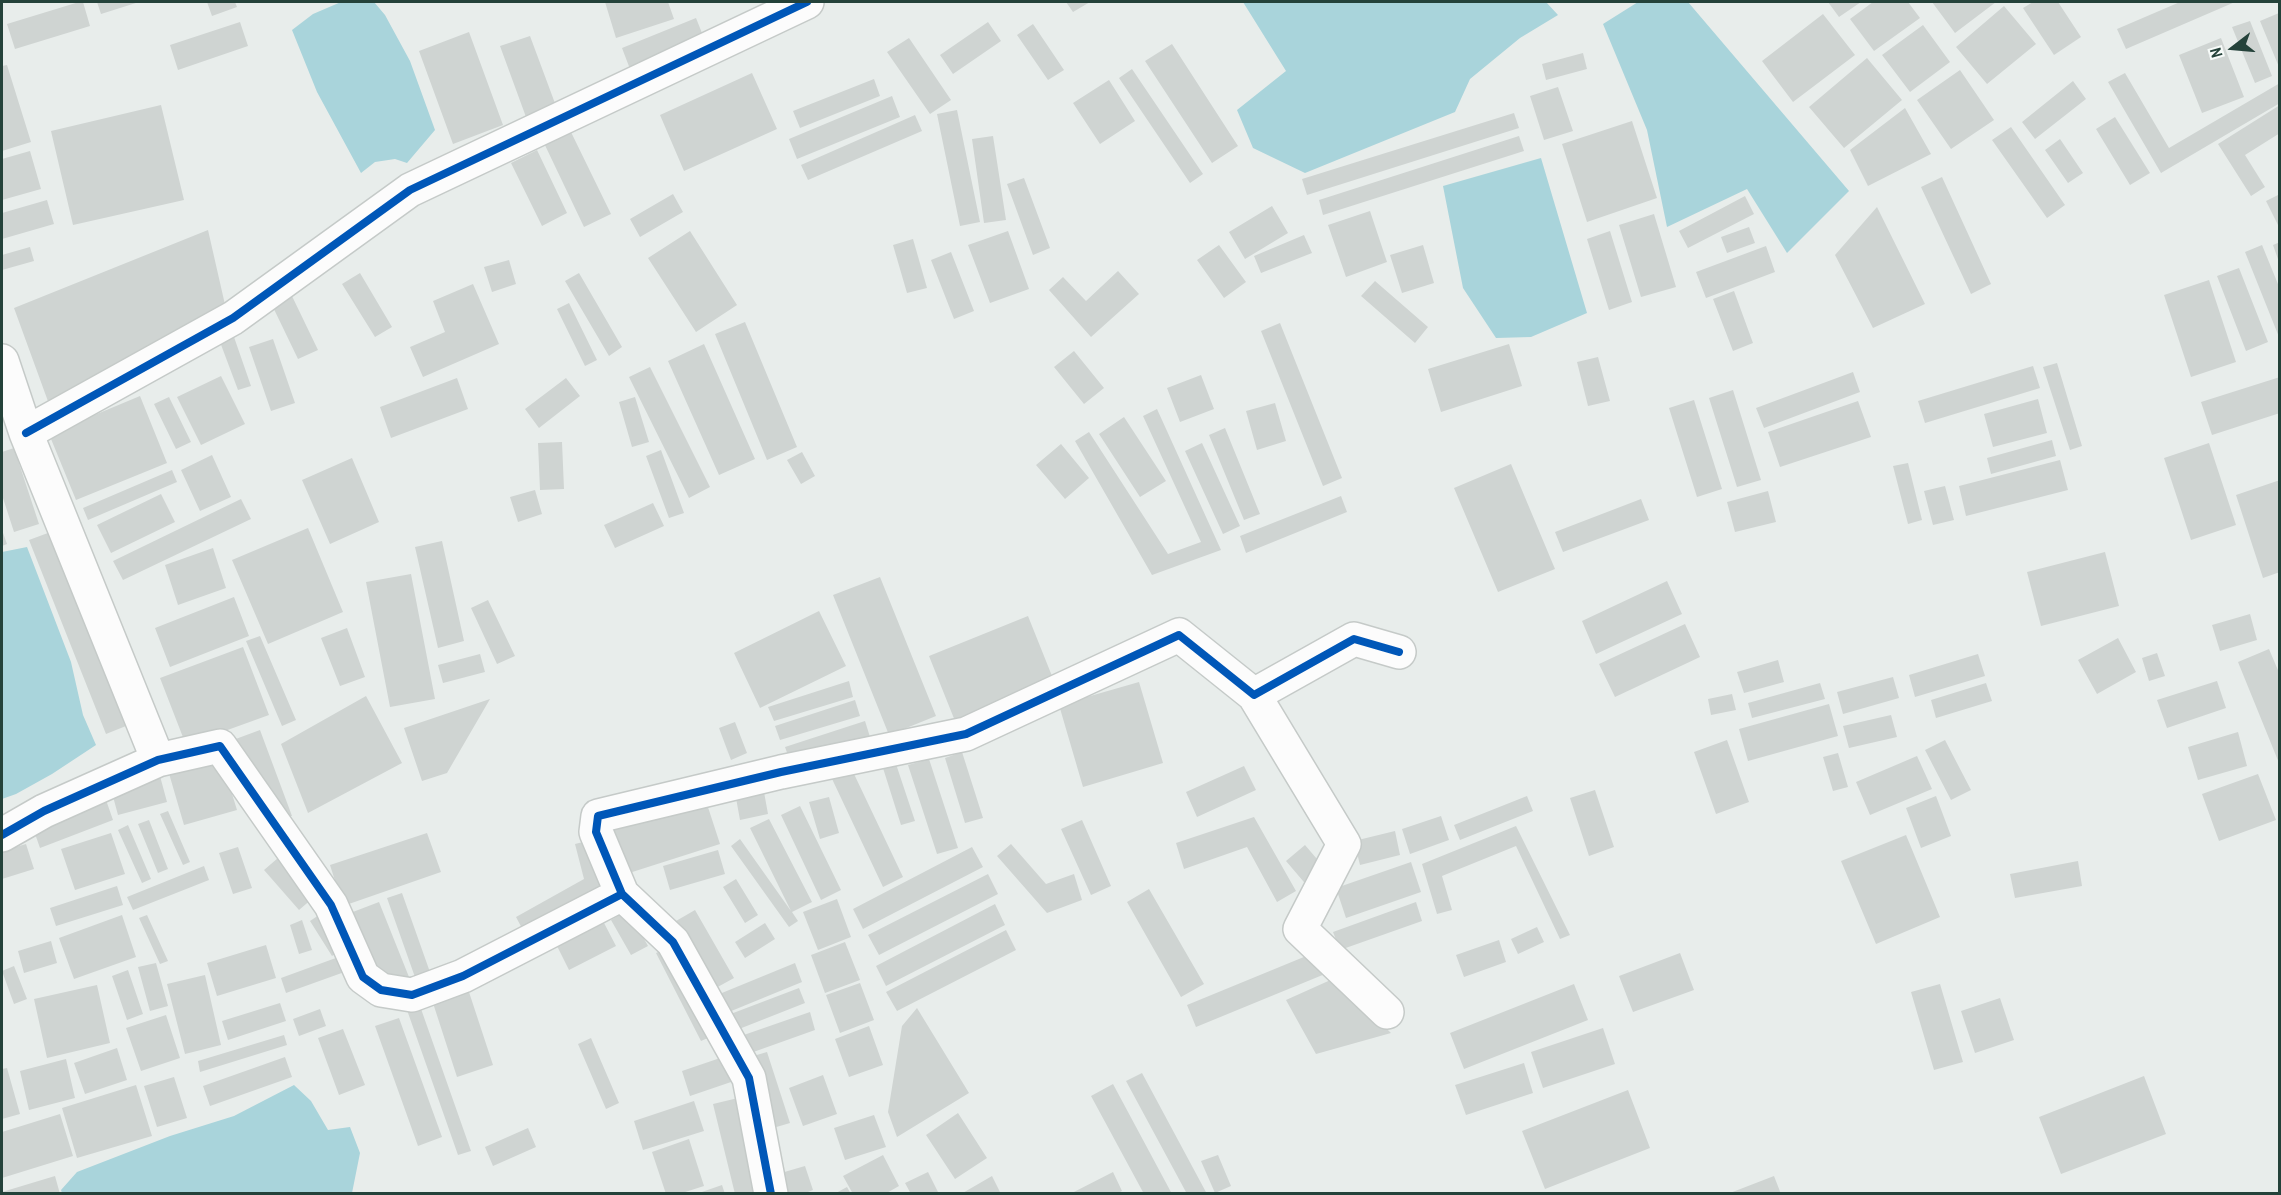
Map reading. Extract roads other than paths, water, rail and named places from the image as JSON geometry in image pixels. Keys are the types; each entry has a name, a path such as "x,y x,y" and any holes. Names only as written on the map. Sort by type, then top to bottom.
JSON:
{"street":[{"path":"26,433 233,318 410,190 807,2"},
{"path":"2,361 26,433 158,760"},
{"path":"771,1194 749,1078 673,942 622,894 596,832 598,816 781,772 966,734 1179,635 1254,695 1344,844 1300,929 1387,1012"},
{"path":"1254,695 1354,639 1400,652"},
{"path":"2,835 44,811 158,760 220,746 331,905 363,976 381,990 412,995 463,976 622,894"}],"water":[{"path":"341,2 374,2 385,15 410,61 435,130 407,163 395,159 375,162 361,173 317,92 292,30 313,14"},
{"path":"1243,2 1546,2 1558,15 1520,38 1470,79 1455,112 1305,173 1253,148 1237,110 1286,71"},
{"path":"1638,2 1688,2 1849,191 1787,253 1747,189 1667,227 1647,130 1603,24"},
{"path":"1541,158 1587,313 1531,337 1496,338 1463,288 1443,186"},
{"path":"27,547 71,662 83,715 96,745 52,774 2,799 2,552"},
{"path":"294,1085 311,1101 328,1130 350,1127 360,1153 352,1193 62,1193 61,1190 77,1172 170,1136 234,1116"}]}
